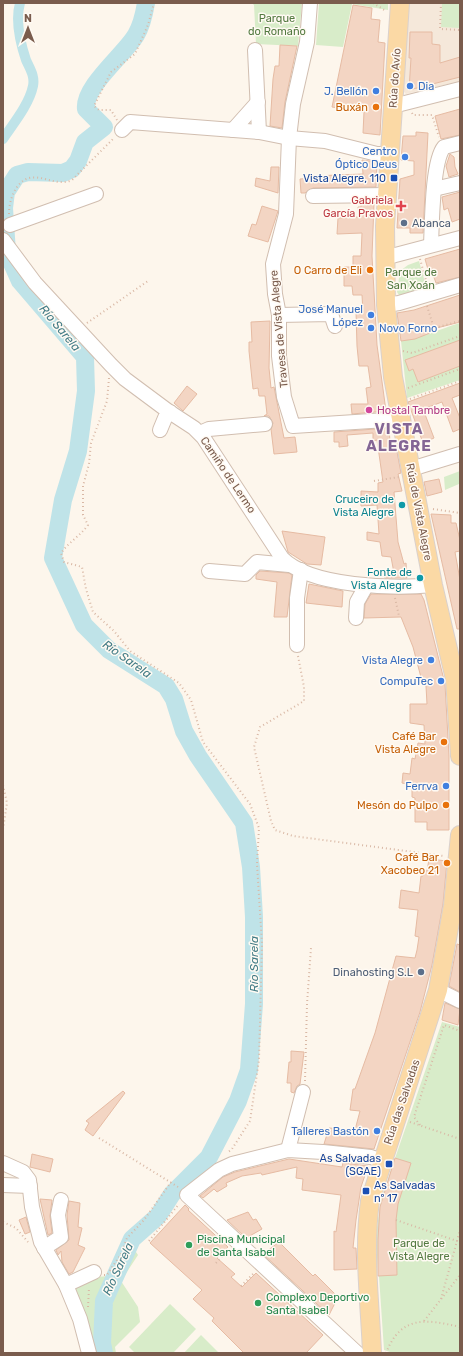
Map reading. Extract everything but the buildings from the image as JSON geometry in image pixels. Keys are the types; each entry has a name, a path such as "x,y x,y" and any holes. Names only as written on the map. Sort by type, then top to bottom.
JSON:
{"main road":[{"name":"Rúa do Avío","path":"390,154 401,107 395,8"},
{"name":"Rúa de Vista Alegre","path":"390,154 384,258 386,305 393,377 402,419 407,473 458,691 460,756"},
{"path":"459,858 460,835"},
{"name":"Rúa das Salvadas","path":"372,1351 367,1230 370,1201 438,990 449,935 459,858"}],"street":[{"name":"Travesa de Vista Alegre","path":"310,3 307,42 293,104 289,138 286,214 273,264 275,294 279,315 279,356 284,397 295,431 402,419"},
{"path":"255,50 259,132"},
{"path":"401,107 460,90"},
{"path":"233,130 258,102"},
{"path":"122,130 130,122 259,132 289,138 325,141 377,154 390,154"},
{"path":"431,246 434,189 440,151 444,147 459,143"},
{"path":"434,189 460,183"},
{"path":"10,221 96,194"},
{"path":"313,196 387,195"},
{"path":"384,258 460,238"},
{"name":"Camiño de Lermo","path":"7,244 35,283 111,365 126,379 200,433 208,442 282,558 286,567"},
{"path":"386,305 400,303 460,285"},
{"path":"279,315 331,314 335,326"},
{"path":"160,430 165,418 170,412"},
{"path":"200,433 209,429 265,424"},
{"path":"407,473 460,454"},
{"path":"209,571 245,574 257,562 286,567 366,586 393,587 433,585"},
{"path":"286,567 297,593 297,645"},
{"path":"356,618 357,602 366,586"},
{"path":"438,990 460,1001"},
{"path":"288,1150 303,1092"},
{"path":"372,1351 187,1195 219,1170 232,1164 288,1150 324,1152 371,1158 382,1161"},
{"path":"3,1163 26,1174 30,1186 32,1207 41,1242 66,1286 80,1319 89,1353"},
{"path":"3,1185 30,1186"},
{"path":"44,1248 61,1237 58,1214 61,1200"},
{"path":"66,1286 94,1277"}],"path":[{"path":"10,221 13,194 24,180 36,177 59,183 66,183 72,180 122,130 111,110 99,110 94,106 111,72 135,54 148,25 154,3"},
{"path":"373,3 395,8"},
{"path":"441,3 440,29 460,30"},
{"path":"401,107 413,115 432,115 439,139 436,140"},
{"path":"419,254 428,288"},
{"path":"86,324 148,281"},
{"path":"427,306 434,328 460,321"},
{"path":"398,350 412,352 460,336"},
{"path":"111,365 107,401 100,423 91,443 89,464 83,486 83,515 88,524 82,533 67,545 61,553 64,562 82,567 86,589 93,612 114,631 130,651 179,683 191,700 203,742 250,804 259,828 257,864 262,944 259,1060 250,1121 232,1149 226,1154"},
{"path":"403,390 460,369"},
{"path":"405,401 460,381"},
{"path":"374,481 407,473"},
{"path":"432,508 460,513"},
{"path":"393,587 399,616"},
{"path":"297,645 304,687 304,701 260,727 254,747 271,821 275,830 284,834 300,837 459,858"},
{"path":"3,785 7,803 3,830"},
{"path":"303,1092 305,1080 307,1004 311,948"},
{"path":"420,1125 414,1117 444,1025 460,1031"},
{"path":"412,1122 460,1139"},
{"path":"99,1138 172,1182 182,1190"},
{"path":"88,1309 94,1277 107,1275 121,1254 127,1238 144,1220 172,1182"},
{"path":"149,1242 183,1200"},
{"path":"396,1220 459,1241"},
{"path":"3,1222 16,1228 28,1242"},
{"path":"441,1299 459,1241 460,1230"},
{"path":"216,1263 231,1246"},
{"path":"241,1286 256,1270"},
{"path":"424,1321 460,1275"},
{"path":"372,1351 411,1323 424,1321 460,1326"}],"shaded area":[{"path":"408,3 460,3 460,81 406,94 403,91"}],"green space":[{"name":"Parque do Romaño","path":"252,3 302,3 298,46 256,44 254,5"},
{"name":"Parque do Romaño","path":"319,3 388,3 388,10 352,4 343,47 316,45"},
{"path":"442,3 460,3 460,28 441,27"},
{"name":"Parque de San Xoán","path":"419,261 426,286 405,295 399,295 397,292 400,271 408,265"},
{"path":"460,323 460,380 407,398 401,341 423,336"},
{"path":"460,471 460,485 459,484 445,490 444,477"},
{"name":"Parque de Vista Alegre","path":"442,1022 460,1027 460,1353 393,1353 384,1350 378,1274 376,1235 381,1199"},
{"path":"132,1246 138,1255 121,1281 138,1307 140,1322 115,1347 116,1353 95,1353 73,1287 96,1277 109,1276"},
{"path":"170,1304 196,1329 173,1353 135,1353 129,1347"},
{"path":"201,1335 219,1353 184,1353"}],"waterway":[{"path":"3,139 16,121 28,100 33,86 33,76 26,60 20,39 18,24 20,3"},
{"name":"Río Sarela","path":"104,1353 102,1343 104,1301 132,1239 158,1216 172,1194 209,1157 238,1101 249,1070 254,1004 254,917 251,867 244,823 198,756 184,731 174,699 166,686 109,650 84,625 53,558 63,500 78,451 86,391 85,357 20,281 7,252 4,208 6,192 17,175 28,172 63,173 72,169 78,161 85,142 104,127 86,109 87,100 98,81 131,43 136,35 140,27 146,3"}],"place":[{"name":"Dia","path":"410,86"},
{"name":"J. Bellón","path":"376,91"},
{"name":"Buxán","path":"376,107"},
{"name":"Centro Óptico Deus","path":"405,157"},
{"name":"Vista Alegre, 110","path":"394,178"},
{"name":"Gabriela García Pravos","path":"401,206"},
{"name":"Abanca","path":"404,223"},
{"name":"O Carro de Eli","path":"370,270"},
{"name":"José Manuel López","path":"371,315"},
{"name":"Novo Forno","path":"371,328"},
{"name":"Hostal Tambre","path":"369,410"},
{"name":"Cruceiro de Vista Alegre","path":"402,505"},
{"name":"Fonte de Vista Alegre","path":"420,578"},
{"name":"Vista Alegre","path":"431,660"},
{"name":"CompuTec","path":"441,681"},
{"name":"Café Bar Vista Alegre","path":"444,742"},
{"name":"Ferrva","path":"446,786"},
{"name":"Mesón do Pulpo","path":"446,805"},
{"name":"Café Bar Xacobeo 21","path":"447,863"},
{"name":"Dinahosting S.L","path":"421,972"},
{"name":"Talleres Bastón","path":"377,1131"},
{"name":"As Salvadas (SGAE)","path":"389,1164"},
{"name":"As Salvadas nº 17","path":"366,1191"},
{"name":"Piscina Municipal de Santa Isabel","path":"189,1245"},
{"name":"Complexo Deportivo Santa Isabel","path":"258,1303"}],"district":[{"name":"VISTA ALEGRE","path":"399,438"}]}
